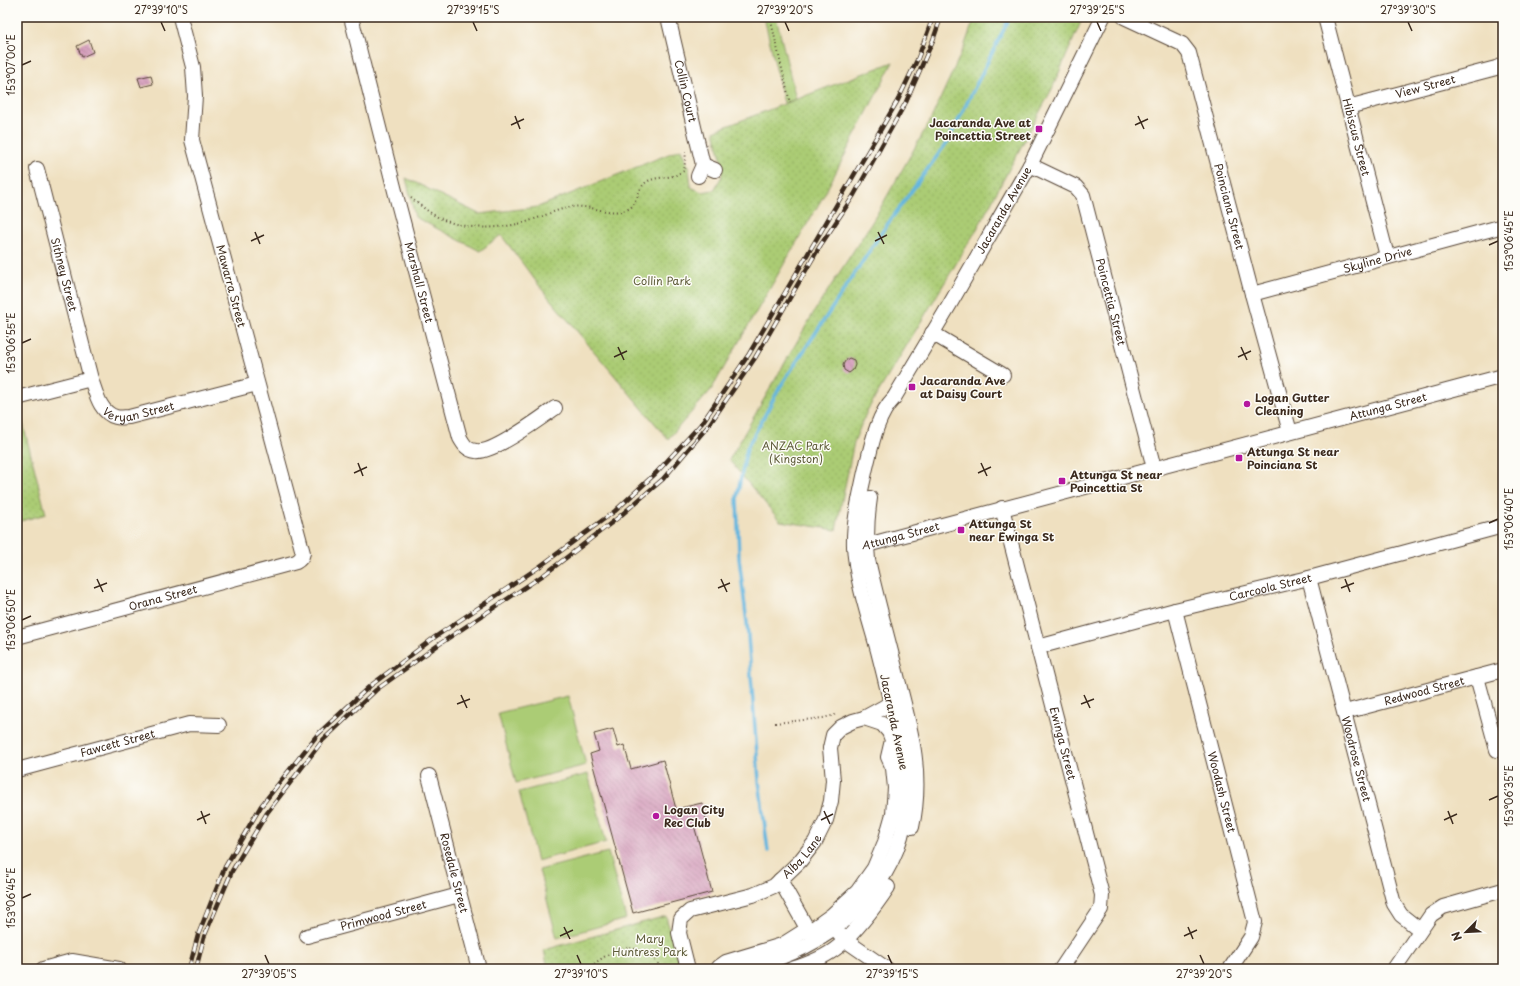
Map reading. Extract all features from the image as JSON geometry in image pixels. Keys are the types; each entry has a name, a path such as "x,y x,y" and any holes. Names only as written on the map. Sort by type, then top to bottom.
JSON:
{"street":[{"name":"Mawarra Street","path":"180,17 193,67 195,96 192,140 303,553"},
{"name":"Marshall Street","path":"351,17 460,438 466,448 477,452 487,450 532,425 555,408"},
{"name":"Collin Court","path":"668,17 705,170"},
{"name":"Jacaranda Avenue","path":"792,969 830,952 844,940 872,910 899,867 908,841 916,804 917,774 913,738 872,578 860,545 856,525 869,455 888,404 894,398 950,304 1030,165 1103,17"},
{"name":"Poinciana Street","path":"1124,17 1182,44 1189,53 1290,432"},
{"name":"Hibiscus Street","path":"1325,17 1387,256"},
{"name":"View Street","path":"1348,107 1503,65"},
{"name":"Poincettia Street","path":"1030,165 1076,187 1082,195 1154,468"},
{"name":"Sithney Street","path":"37,169 91,379"},
{"name":"Skyline Drive","path":"1252,294 1387,256 1503,226"},
{"path":"932,333 1003,375"},
{"name":"Attunga Street","path":"860,545 1503,376"},
{"name":"Veryan Street","path":"91,379 100,403 106,412 116,417 129,417 257,384"},
{"path":"17,398 91,379"},
{"name":"Ewinga Street","path":"1002,508 1102,895 1101,909 1060,969"},
{"name":"Carcoola Street","path":"1038,647 1175,610 1309,578 1503,526"},
{"name":"Jacaranda Avenue","path":"740,969 779,958 806,946 835,929 869,897 886,872 897,847 904,821 907,796 905,771 895,740 891,702 858,572 860,545"},
{"name":"Orana Street","path":"17,637 296,562 300,560 303,553"},
{"name":"Woodrose Street","path":"1309,578 1394,904 1401,915 1420,930"},
{"name":"Woodash Street","path":"1175,610 1255,922 1251,937 1230,969"},
{"path":"888,638 886,658 894,685 894,696 891,702"},
{"name":"Redwood Street","path":"1345,712 1503,670"},
{"path":"1478,677 1497,750"},
{"name":"Alba Lane","path":"688,969 679,933 681,919 690,911 708,905 730,902 753,895 774,886 800,861 815,842 826,820 831,801 833,780 830,748 833,735 841,727 853,721 864,718 891,702"},
{"path":"718,969 726,962 782,945 795,936 814,928 832,915 857,892 874,868 885,842 893,814 895,788 894,775 893,768 888,757 895,740 882,724 864,718"},
{"name":"Fawcett Street","path":"17,770 190,724 220,725"},
{"name":"Rosedale Street","path":"429,776 479,969"},
{"path":"780,880 808,930"},
{"path":"1394,969 1420,930 1432,915 1443,907 1503,890"},
{"name":"Primwood Street","path":"307,936 459,895"},
{"path":"835,929 844,940 887,969"},
{"path":"43,969 72,961 119,969"}],"path":[{"path":"770,17 790,103"},
{"path":"397,199 407,196 443,220 463,226 495,228 522,223 571,207 585,207 618,212 630,208 644,184 656,178 675,176 684,171 688,141 697,139"},
{"path":"774,723 823,718 837,714"},
{"path":"588,969 612,952 621,949 633,948 644,951 656,960 663,969"}],"green space":[{"path":"764,17 776,17 796,99 784,103"},
{"name":"ANZAC Park (Kingston)","path":"975,17 1083,17 1052,89 977,229 867,411 854,442 836,530 780,521 729,460 814,312 874,219 930,121 964,47"},
{"name":"Collin Park","path":"893,62 824,195 711,390 668,439 544,292 501,235 480,251 415,217 406,178 479,214 538,207 681,149 689,168 691,187 702,192 714,190 722,176 721,158 714,131"},
{"path":"17,412 20,412 46,514 17,522"},
{"path":"568,696 586,765 516,783 498,713"},
{"path":"588,774 606,842 537,861 519,792"},
{"path":"608,852 626,919 557,938 539,870"},
{"name":"Mary Huntress Park","path":"666,916 679,963 672,969 548,969 544,950"}],"building":[{"path":"89,40 93,52 82,57 77,46"},
{"path":"151,75 153,84 141,87 138,78"},
{"path":"849,358 854,360 855,365 853,370 849,373 844,370 843,365"},
{"name":"Logan City Rec Club","path":"613,729 618,747 624,745 631,769 663,760 676,809 702,803 707,822 694,825 712,892 633,913 590,754 599,751 594,734"}],"waterway":[{"path":"768,851 759,781 747,623 739,558 737,497 747,448 780,387 884,229 948,141 1010,17"}],"railway":[{"path":"189,969 198,935 225,867 261,806 318,734 370,686 435,637 539,567 615,511 656,473 702,423 749,354 898,100 918,58 933,17"},
{"path":"196,969 204,937 232,871 267,813 323,740 376,690 441,643 545,574 619,517 663,479 709,425 755,358 820,246 854,195 906,102 933,40 941,17"}],"place":[{"name":"Jacaranda Ave at Poincettia Street","path":"1039,129"},
{"name":"Jacaranda Ave at Daisy Court","path":"912,387"},
{"name":"Logan Gutter Cleaning","path":"1247,404"},
{"name":"Attunga St near Poinciana St","path":"1239,458"},
{"name":"Attunga St near Poincettia St","path":"1062,481"},
{"name":"Attunga St near Ewinga St","path":"961,530"},
{"name":"Logan City Rec Club","path":"656,816"}]}
